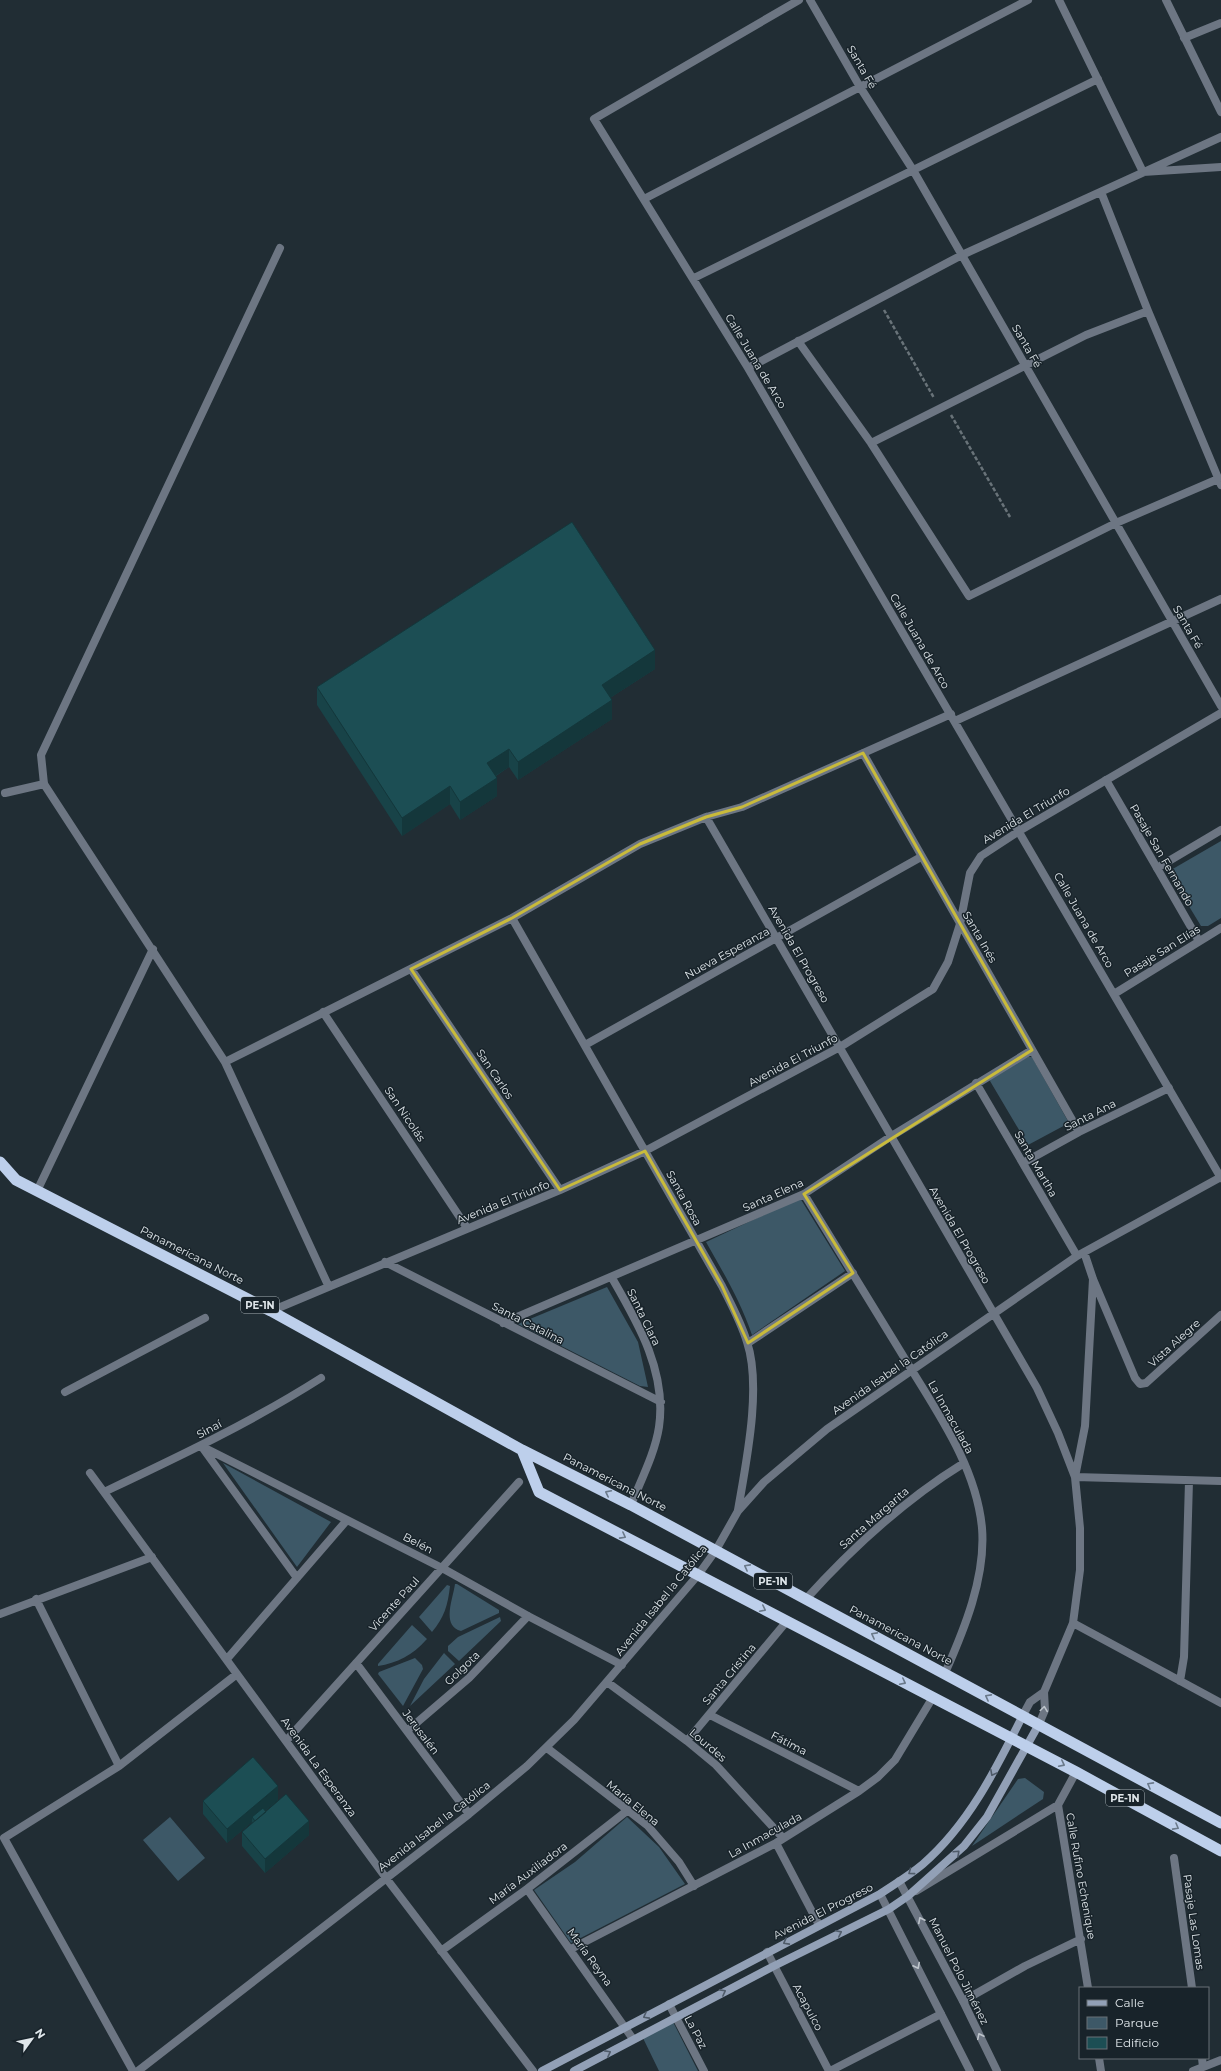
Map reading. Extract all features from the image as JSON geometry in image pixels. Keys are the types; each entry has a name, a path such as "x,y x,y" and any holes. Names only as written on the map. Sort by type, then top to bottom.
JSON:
{"highway":[{"name":"Panamericana Norte","path":"0,1162 16,1180 271,1310 522,1450 716,1550 1221,1823"},
{"name":"PE-1N","path":"522,1450 539,1492 1027,1746 1221,1851"}],"main road":[{"name":"Avenida El Progreso","path":"542,2071 880,1894 922,1864 962,1823 978,1799 1023,1715"},
{"name":"Avenida El Progreso","path":"574,2071 774,1966 889,1909 908,1896 964,1846 987,1817 1039,1724"}],"street":[{"name":"Calle Juana de Arco","path":"799,0 594,118 694,278 748,368 1221,1177"},
{"name":"Santa Fé","path":"810,0 860,87 913,170 1221,706"},
{"path":"644,199 1028,0"},
{"path":"1059,0 1143,172"},
{"path":"1166,0 1221,112"},
{"path":"1184,38 1221,23"},
{"path":"694,278 1098,79"},
{"path":"748,368 962,255 1221,137"},
{"path":"1143,172 1221,167"},
{"path":"798,341 871,443 970,596 1116,524 1220,482 1148,311 1101,192"},
{"path":"280,248 41,755 44,784 153,949 225,1062 328,1286"},
{"path":"871,443 1086,335 1148,311"},
{"path":"955,721 1221,599"},
{"name":"Avenida El Triunfo","path":"271,1310 560,1190 645,1151 840,1048 933,989 948,962 960,924 970,874 981,856 1018,831 1221,713"},
{"path":"225,1062 512,918 640,844 706,817 742,807 951,714"},
{"name":"Santa Inés","path":"862,753 1079,1132"},
{"name":"Pasaje San Fernando","path":"1106,780 1199,941"},
{"path":"5,793 44,784"},
{"name":"Avenida El Progreso","path":"706,817 777,937 890,1137 1037,1388 1058,1433 1075,1477 1080,1528 1080,1570 1073,1623 1044,1692 1046,1710 1039,1724"},
{"path":"1156,868 1221,830"},
{"name":"Nueva Esperanza","path":"585,1045 921,856"},
{"name":"Santa Rosa","path":"512,918 722,1286 748,1343 752,1367 752,1414 747,1458 738,1511"},
{"name":"Pasaje San Elías","path":"1114,994 1221,928"},
{"path":"37,1191 153,949"},
{"name":"San Carlos","path":"412,969 560,1190"},
{"name":"San Nicolás","path":"324,1012 467,1228"},
{"name":"Santa Elena","path":"503,1323 612,1278 695,1240 804,1194 890,1137 1032,1050"},
{"name":"Santa Martha","path":"976,1083 1023,1163 1081,1254 1094,1278 1135,1378 1140,1384"},
{"name":"Santa Ana","path":"1023,1163 1079,1132 1169,1088"},
{"name":"Avenida Isabel la Católica","path":"138,2071 469,1814 547,1748 622,1665 698,1575 716,1550 738,1511 764,1482 792,1456 911,1369 1081,1254 1221,1177"},
{"name":"La Inmaculada","path":"804,1194 911,1369 964,1463 977,1500 982,1529 980,1560 964,1630 945,1673"},
{"name":"Santa Catalina","path":"385,1262 661,1402"},
{"path":"748,1343 853,1273"},
{"name":"Santa Clara","path":"612,1278 636,1321 648,1348 656,1372 661,1402 657,1435 650,1458 631,1505"},
{"path":"1094,1278 1085,1426 1075,1477 1221,1481"},
{"name":"Vista Alegre","path":"1140,1384 1146,1382 1221,1315"},
{"path":"65,1392 205,1318"},
{"name":"Sinaí","path":"104,1492 201,1446 293,1396 321,1378"},
{"path":"201,1446 297,1578"},
{"name":"Belén","path":"201,1446 442,1568 528,1616 622,1665"},
{"name":"Santa Margarita","path":"806,1599 874,1529 939,1478 964,1463"},
{"name":"Avenida La Esperanza","path":"90,1473 386,1878 533,2071"},
{"path":"1180,1681 1184,1657 1189,1481"},
{"name":"Vicente Paul","path":"286,1741 519,1482"},
{"path":"227,1659 347,1520"},
{"path":"0,1614 36,1599 152,1557"},
{"path":"36,1599 119,1766"},
{"name":"Golgota","path":"406,1731 469,1678 528,1616"},
{"name":"Santa Cristina","path":"688,1741 787,1622"},
{"path":"1073,1623 1221,1703"},
{"name":"Jerusalén","path":"356,1663 469,1814"},
{"path":"133,2071 2,1834 119,1766 237,1674"},
{"name":"Lourdes","path":"607,1682 688,1741 716,1765 779,1840 819,1925"},
{"name":"Avenida El Progreso","path":"1023,1715 1030,1702 1044,1692"},
{"name":"La Inmaculada","path":"570,1949 694,1886 779,1840 860,1791 878,1777 895,1760 933,1697"},
{"name":"Fátima","path":"710,1715 860,1791"},
{"name":"María Elena","path":"547,1748 647,1825 662,1842 694,1886"},
{"name":"Calle Rufino Echenique","path":"1076,1772 1058,1805 1088,1987"},
{"name":"Avenida El Progreso","path":"908,1896 1058,1805"},
{"name":"María Auxiliadora","path":"441,1951 527,1889 628,1810"},
{"name":"Pasaje Las Lomas","path":"1174,1858 1192,1987"},
{"name":"Manuel Polo Jiménez","path":"899,1881 963,2001 997,2071"},
{"name":"María Reyna","path":"527,1889 626,2027 633,2039"},
{"path":"880,1894 889,1909 970,2071"},
{"path":"963,2001 1025,1966 1081,1939"},
{"name":"Acapulco","path":"767,1952 829,2071"},
{"name":"La Paz","path":"669,2004 704,2071"},
{"path":"829,2071 941,2014"},
{"path":"1099,2059 1101,2071"},
{"path":"1202,2059 1203,2067"},
{"path":"1193,2071 1221,2060"}],"path":[{"path":"878,299 1010,517"}],"highlighted area":[{"path":"863,753 1032,1050 804,1194 853,1273 748,1343 722,1286 645,1151 560,1190 411,969 512,918 640,844 706,817 742,807"}],"green space":[{"path":"1221,841 1221,918 1208,926 1201,926 1170,875 1171,870"},
{"path":"1028,1057 1032,1057 1069,1123 1028,1145 990,1081 991,1078"},
{"path":"800,1198 845,1271 752,1335 737,1299 706,1242"},
{"path":"607,1287 638,1342 648,1387 640,1386 518,1324"},
{"path":"223,1463 331,1522 297,1567"},
{"path":"455,1584 499,1610 499,1613 461,1631 455,1628 451,1624 450,1611"},
{"path":"447,1585 450,1586 447,1605 440,1622 432,1632 419,1617"},
{"path":"500,1617 501,1621 459,1661 448,1651 448,1646 458,1637"},
{"path":"412,1625 427,1639 416,1650 404,1658 392,1663 378,1666 378,1664"},
{"path":"444,1653 455,1664 410,1706 424,1679"},
{"path":"415,1658 422,1665 423,1669 403,1706 378,1674 379,1672"},
{"path":"1025,1778 1044,1792 1043,1799 972,1846 1018,1779"},
{"path":"170,1817 205,1858 178,1881 143,1840"},
{"path":"627,1817 659,1847 685,1884 571,1943 534,1890 575,1862"},
{"path":"671,2018 698,2071 659,2071 642,2036"}],"building":[{"path":"572,522 655,650 602,685 612,700 518,762 509,749 487,763 497,778 460,802 450,786 402,818 317,687"},
{"path":"253,1757 278,1786 227,1829 203,1801"},
{"path":"286,1794 309,1821 265,1859 242,1832"},
{"path":"263,1808 266,1812 255,1821 252,1817"}]}
